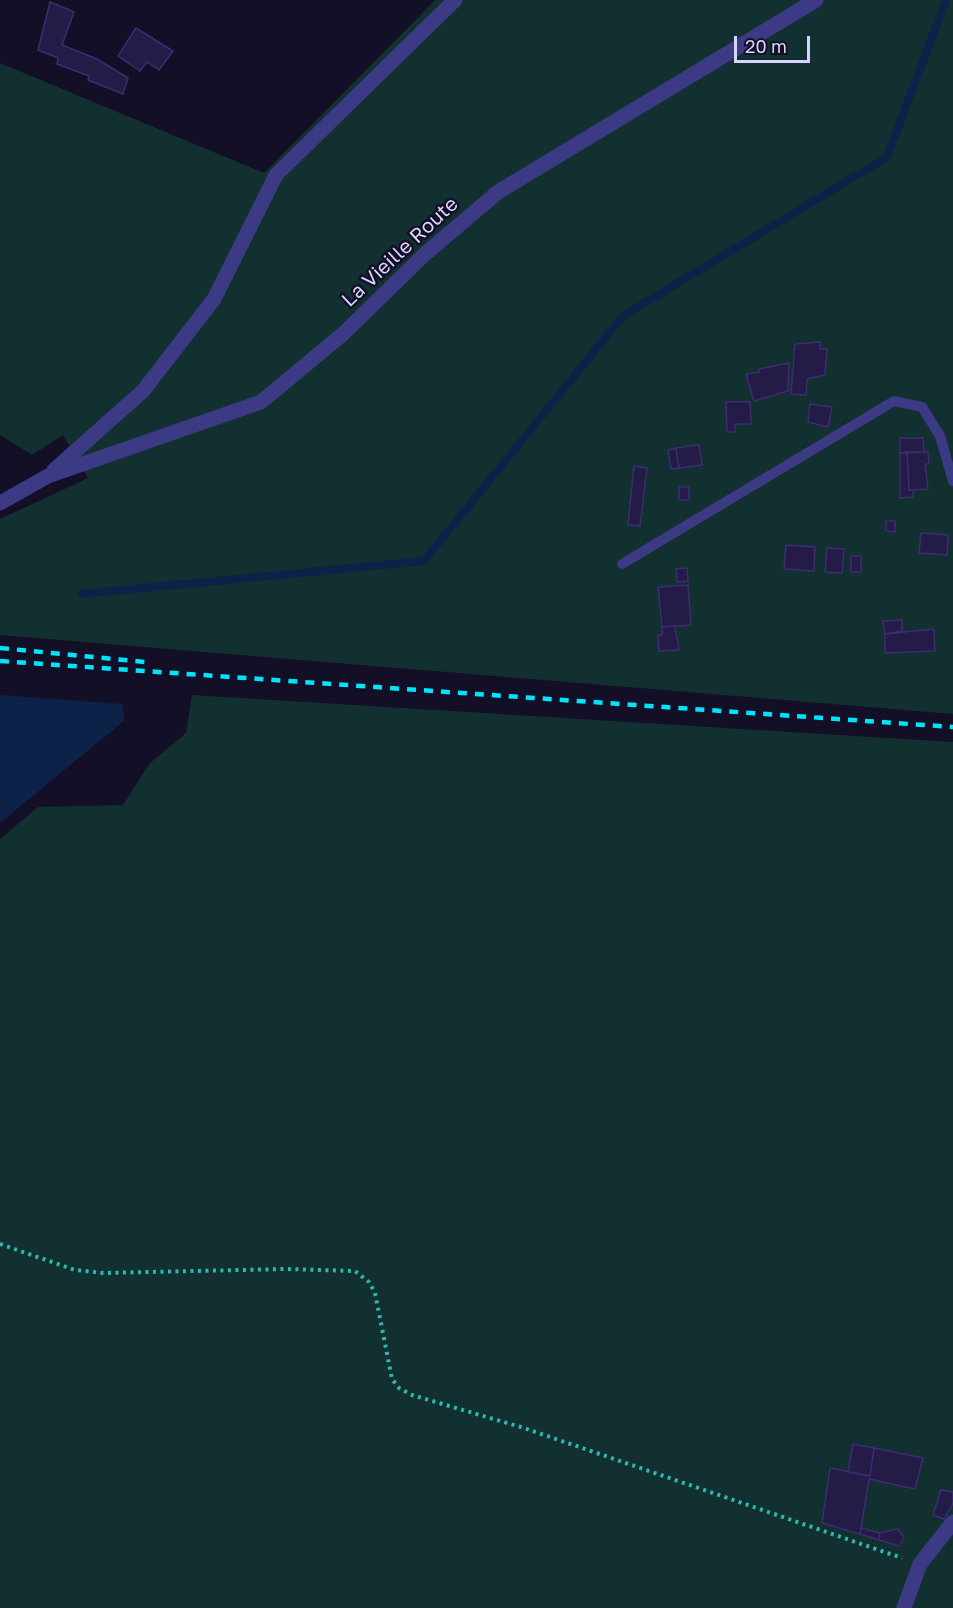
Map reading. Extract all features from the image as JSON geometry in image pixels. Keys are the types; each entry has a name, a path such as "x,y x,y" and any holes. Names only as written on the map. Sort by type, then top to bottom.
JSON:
{"street":[{"path":"48,476 143,391 207,308 276,175 454,0"},
{"name":"La Vieille Route","path":"0,503 48,476 261,402 344,333 425,254 498,192 816,0"},
{"path":"904,1608 920,1564 953,1522"}],"lane":[{"path":"622,564 894,401 922,407 940,436 953,481"}],"path":[{"path":"0,1244 75,1270 104,1273 286,1269 355,1271 369,1282 375,1293 392,1379 399,1388 412,1395 524,1428 920,1564"}],"green space":[{"path":"435,0 953,0 953,714 0,635 0,519 88,478 63,435 32,455 0,435 0,63 264,173"},
{"path":"192,695 953,742 953,1608 0,1608 0,839 38,807 123,805 149,764 186,733"}],"water":[{"path":"0,695 122,704 125,720 0,823"}],"building":[{"path":"50,2 74,12 62,45 97,59 128,78 123,94 88,80 89,76 57,64 58,58 38,50"},
{"path":"136,28 173,51 159,70 147,62 140,71 118,56"},
{"path":"820,342 820,349 827,349 825,375 807,379 806,395 791,394 795,344"},
{"path":"789,363 788,391 754,401 746,374"},
{"path":"726,402 750,402 751,424 735,424 735,432 727,432"},
{"path":"810,404 832,407 828,427 808,422"},
{"path":"900,438 923,438 924,452 900,453"},
{"path":"699,445 702,465 679,468 676,448"},
{"path":"676,448 679,468 671,469 668,450"},
{"path":"907,452 909,490 913,490 913,497 900,498 900,453"},
{"path":"907,452 928,452 929,464 925,464 928,489 909,490"},
{"path":"634,466 647,468 640,526 628,525"},
{"path":"679,487 689,487 689,500 679,500"},
{"path":"886,521 895,521 895,532 886,531"},
{"path":"921,533 948,535 947,555 919,553"},
{"path":"786,545 815,547 814,571 784,569"},
{"path":"827,548 844,549 842,573 825,572"},
{"path":"851,556 861,556 861,572 851,572"},
{"path":"687,568 688,581 677,582 676,569"},
{"path":"688,585 691,625 662,627 658,587"},
{"path":"902,620 902,631 885,634 883,621"},
{"path":"675,626 679,650 659,651 658,635 662,635 662,627"},
{"path":"934,629 935,651 885,653 885,634"},
{"path":"853,1444 874,1448 870,1476 848,1472"},
{"path":"874,1448 923,1458 915,1489 869,1479 860,1534 822,1523 830,1468 870,1476"},
{"path":"941,1490 953,1492 953,1503 944,1519 933,1515"},
{"path":"861,1528 880,1533 879,1540 860,1534"},
{"path":"898,1529 904,1537 899,1546 879,1540 880,1533"}],"waterway":[{"path":"81,594 424,561 623,316 887,157 946,0"}],"railway":[{"path":"0,648 145,662"},
{"path":"0,661 953,727"}]}
